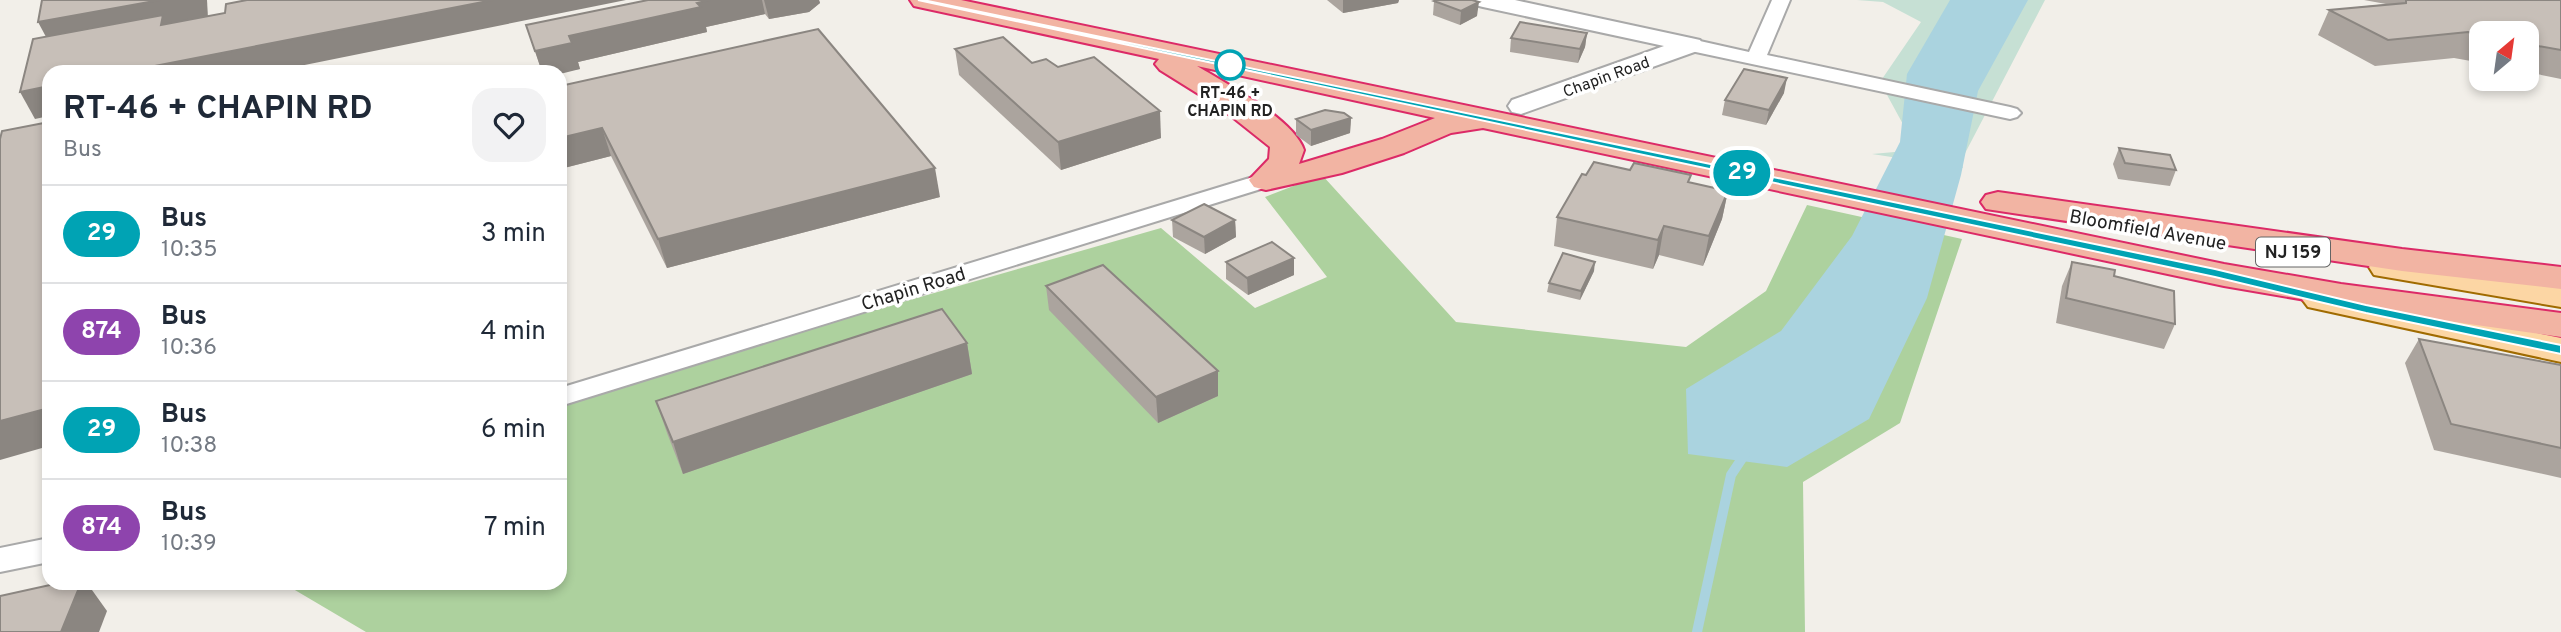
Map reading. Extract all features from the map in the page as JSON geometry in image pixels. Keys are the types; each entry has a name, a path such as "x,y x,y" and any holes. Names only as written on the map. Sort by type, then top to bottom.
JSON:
{"highway":[{"path":"923,0 1521,117 1961,207 2224,275 2341,295 2561,325"},
{"path":"1008,0 1521,117"},
{"path":"1061,29 1157,58 1183,70 1266,127 1286,146 1287,155 1282,165 1266,180"},
{"path":"1266,180 1297,177 1395,145 1423,131 1452,122 1521,117"},
{"path":"1961,207 2026,207 2388,258 2561,278"}],"main road":[{"name":"Bloomfield Avenue","path":"2026,207 2132,228 2561,296"},
{"name":"Bloomfield Avenue","path":"2224,275 2366,309 2561,350"}],"street":[{"path":"1483,0 2010,113"},
{"path":"1756,59 1781,0"},
{"name":"Chapin Road","path":"1521,117 1691,45"},
{"name":"Chapin Road","path":"567,395 1266,180"},
{"path":"0,560 42,551"}],"green space":[{"path":"1857,0 2045,0 1961,161 1963,168 1872,154 1917,150 1880,82 1921,22 1883,2"},
{"path":"1322,175 1456,322 1686,347 1766,291 1807,205 1962,239 1900,423 1803,482 1805,632 366,632 295,590 567,590 567,398 1161,228 1255,308 1327,277 1265,197"}],"water":[{"path":"1950,0 2028,0 1978,91 1961,175 1927,298 1869,419 1787,467 1688,454 1686,389 1781,331 1852,236 1900,142 1907,74"}],"building":[{"path":"42,0 160,0 38,22"},
{"path":"247,0 493,0 160,65 42,65 42,87 20,92 33,39 163,15 161,25 225,13 226,4"},
{"path":"648,0 710,0 697,3 701,7 569,36 572,43 535,51 526,25"},
{"path":"2406,0 2561,0 2561,50 2539,46 2539,21 2469,21 2469,32 2388,40 2329,10 2406,3"},
{"path":"1434,1 1479,2 1461,11"},
{"path":"1520,22 1587,33 1580,49 1511,38"},
{"path":"818,29 935,168 658,239 602,128 567,136 567,84"},
{"path":"1003,37 1032,63 1046,59 1058,67 1094,57 1160,111 1058,142 955,49"},
{"path":"1744,69 1787,78 1769,110 1725,100"},
{"path":"1325,110 1344,113 1351,118 1311,130 1296,119"},
{"path":"42,123 42,410 0,421 0,139 2,131"},
{"path":"2119,148 2170,155 2176,170 2125,163"},
{"path":"1594,162 1630,170 1634,163 1691,175 1688,182 1728,191 1709,236 1664,226 1658,240 1557,217 1582,174 1586,175"},
{"path":"1204,204 1235,220 1204,237 1172,220"},
{"path":"1272,242 1294,258 1247,278 1226,262"},
{"path":"1563,253 1595,262 1581,291 1549,283"},
{"path":"2072,262 2115,270 2114,276 2174,291 2175,324 2066,298"},
{"path":"1103,265 1218,371 1156,397 1046,286"},
{"path":"942,309 967,343 673,442 656,401"},
{"path":"2419,339 2561,365 2561,448 2451,424"},
{"path":"42,587 42,590 78,590 61,632 0,632 0,596"}],"waterway":[{"path":"1697,632 1731,475 1745,454"}],"bus line":[{"name":"29","path":"923,0 2215,273 2366,309 2561,350"}],"place":[{"name":"RT-46 + CHAPIN RD","path":"1230,65"}]}
